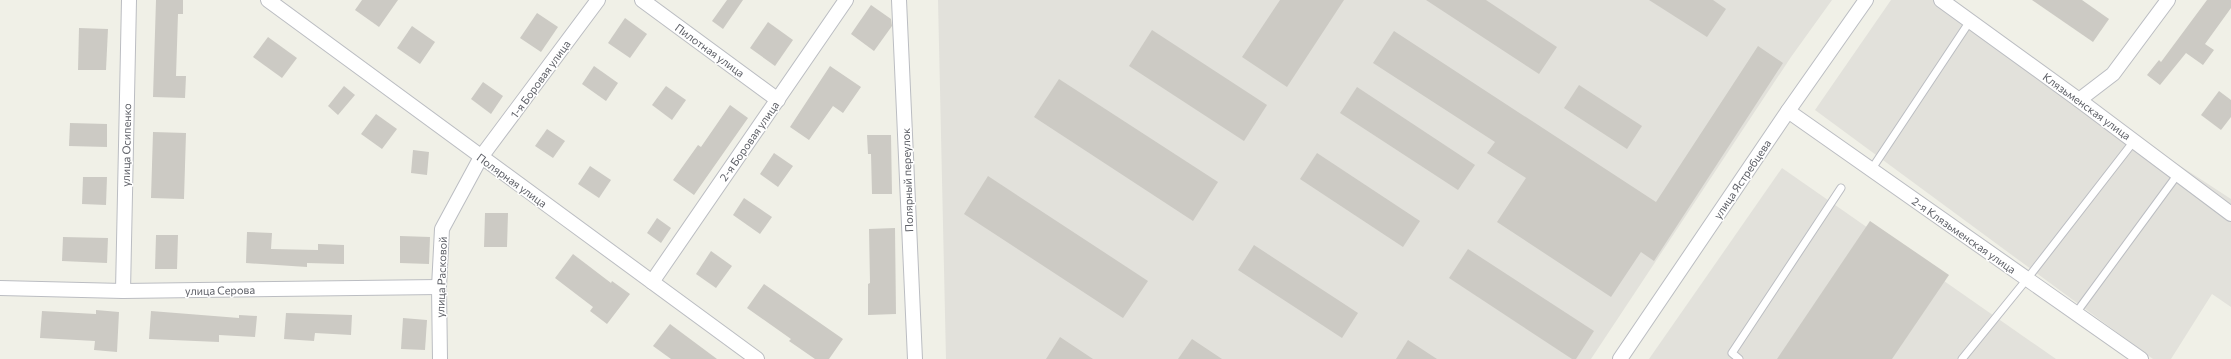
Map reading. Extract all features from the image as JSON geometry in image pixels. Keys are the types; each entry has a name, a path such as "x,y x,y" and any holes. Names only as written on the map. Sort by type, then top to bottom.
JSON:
{"street":[{"name":"улица Осипенко","path":"123,291 130,0"},
{"name":"Полярная улица","path":"268,0 757,359"},
{"name":"1-я Боровая улица","path":"482,157 598,0"},
{"name":"Пилотная улица","path":"642,0 778,100"},
{"name":"2-я Боровая улица","path":"652,282 846,0"},
{"name":"Полярный переулок","path":"899,0 915,359"},
{"name":"улица Ястребцева","path":"1620,359 1788,111 1866,0"},
{"name":"Клязьменская улица","path":"1941,0 2079,100 2231,214"},
{"path":"2079,100 2113,74 2168,0"},
{"name":"2-я Клязьменская улица","path":"1788,111 2138,358"},
{"name":"улица Расковой","path":"440,359 439,287 442,230 482,157"},
{"name":"улица Серова","path":"0,288 123,291 439,287"}],"lane":[{"path":"1871,170 1970,21"},
{"path":"1962,359 2027,279 2134,141"},
{"path":"2076,314 2178,174"},
{"path":"1739,359 1732,353 1840,188"}],"shaded area":[{"path":"938,0 1832,0 1791,57 1591,359 946,359"},
{"path":"1891,0 1939,0 2079,100 2231,199 2231,307 2212,294 2171,359 2153,359 1815,110"},
{"path":"1782,168 2056,359 1649,359"}],"building":[{"path":"156,0 183,0 183,14 178,14 176,76 186,76 185,98 153,97"},
{"path":"362,0 398,0 379,27 355,10"},
{"path":"727,0 743,0 723,29 712,21"},
{"path":"1280,0 1344,0 1287,87 1242,57"},
{"path":"1426,0 1486,0 1557,47 1539,74"},
{"path":"1649,0 1713,0 1726,9 1707,37"},
{"path":"2032,0 2082,0 2109,19 2093,42"},
{"path":"2207,0 2231,0 2231,8 2205,44 2214,50 2203,65 2186,53 2160,85 2147,75 2159,60 2161,62"},
{"path":"871,5 891,19 892,26 874,51 851,34"},
{"path":"537,13 558,27 541,52 520,38"},
{"path":"625,18 647,34 630,58 608,43"},
{"path":"768,22 793,40 775,66 750,48"},
{"path":"412,26 435,42 420,64 397,48"},
{"path":"79,28 108,29 106,70 78,70"},
{"path":"1152,30 1267,105 1244,141 1129,66"},
{"path":"1394,31 1656,202 1758,46 1783,63 1654,261 1641,252 1611,297 1497,222 1526,178 1487,153 1495,142 1373,63"},
{"path":"268,37 297,58 282,78 253,57"},
{"path":"594,66 618,83 606,101 582,84"},
{"path":"830,66 861,87 843,113 833,106 809,140 790,127"},
{"path":"1059,79 1218,182 1193,221 1034,117"},
{"path":"483,82 503,96 491,114 471,99"},
{"path":"1579,85 1642,126 1627,149 1564,108"},
{"path":"344,86 355,95 338,115 328,106"},
{"path":"666,86 686,100 672,120 652,105"},
{"path":"1357,87 1475,165 1458,190 1340,113"},
{"path":"2219,91 2231,100 2231,117 2221,130 2201,115"},
{"path":"730,105 748,118 694,195 673,180 698,145 701,147"},
{"path":"376,114 397,129 382,149 361,134"},
{"path":"70,123 107,124 107,147 69,146"},
{"path":"547,129 565,141 553,158 535,146"},
{"path":"153,132 186,133 184,199 151,198"},
{"path":"867,135 891,135 892,194 872,194 871,154 868,154"},
{"path":"413,150 429,152 427,175 411,173"},
{"path":"774,153 793,166 778,187 760,174"},
{"path":"1317,153 1420,221 1403,247 1300,179"},
{"path":"590,166 611,180 599,198 578,184"},
{"path":"988,176 1148,281 1123,318 964,214"},
{"path":"83,177 107,177 106,205 82,204"},
{"path":"744,198 772,217 760,234 733,215"},
{"path":"485,213 508,213 507,247 484,247"},
{"path":"657,218 671,228 661,243 647,233"},
{"path":"1870,221 1949,275 1892,359 1777,359"},
{"path":"895,228 896,314 868,315 868,284 870,283 869,229"},
{"path":"247,232 272,233 271,249 318,250 318,244 344,245 344,264 307,263 307,267 246,263"},
{"path":"156,235 178,235 177,269 155,269"},
{"path":"400,236 430,237 429,264 400,263"},
{"path":"63,237 108,238 107,263 62,261"},
{"path":"1254,245 1358,313 1342,338 1238,270"},
{"path":"1468,249 1594,331 1576,359 1572,359 1449,278"},
{"path":"711,251 732,266 716,288 696,274"},
{"path":"573,254 611,283 612,281 630,294 607,324 590,311 593,307 555,278"},
{"path":"764,284 843,339 829,359 815,359 789,341 791,339 747,308"},
{"path":"96,310 119,312 117,352 94,350 95,341 40,338 42,311 96,314"},
{"path":"151,311 239,318 239,315 257,316 255,337 219,335 219,342 149,339"},
{"path":"286,313 352,315 351,335 315,333 314,341 284,339"},
{"path":"403,318 427,320 425,350 401,349"},
{"path":"670,324 717,359 671,359 653,346"},
{"path":"1060,337 1093,359 1046,359"},
{"path":"1192,339 1222,359 1178,359"},
{"path":"1408,340 1437,359 1396,359"}]}
